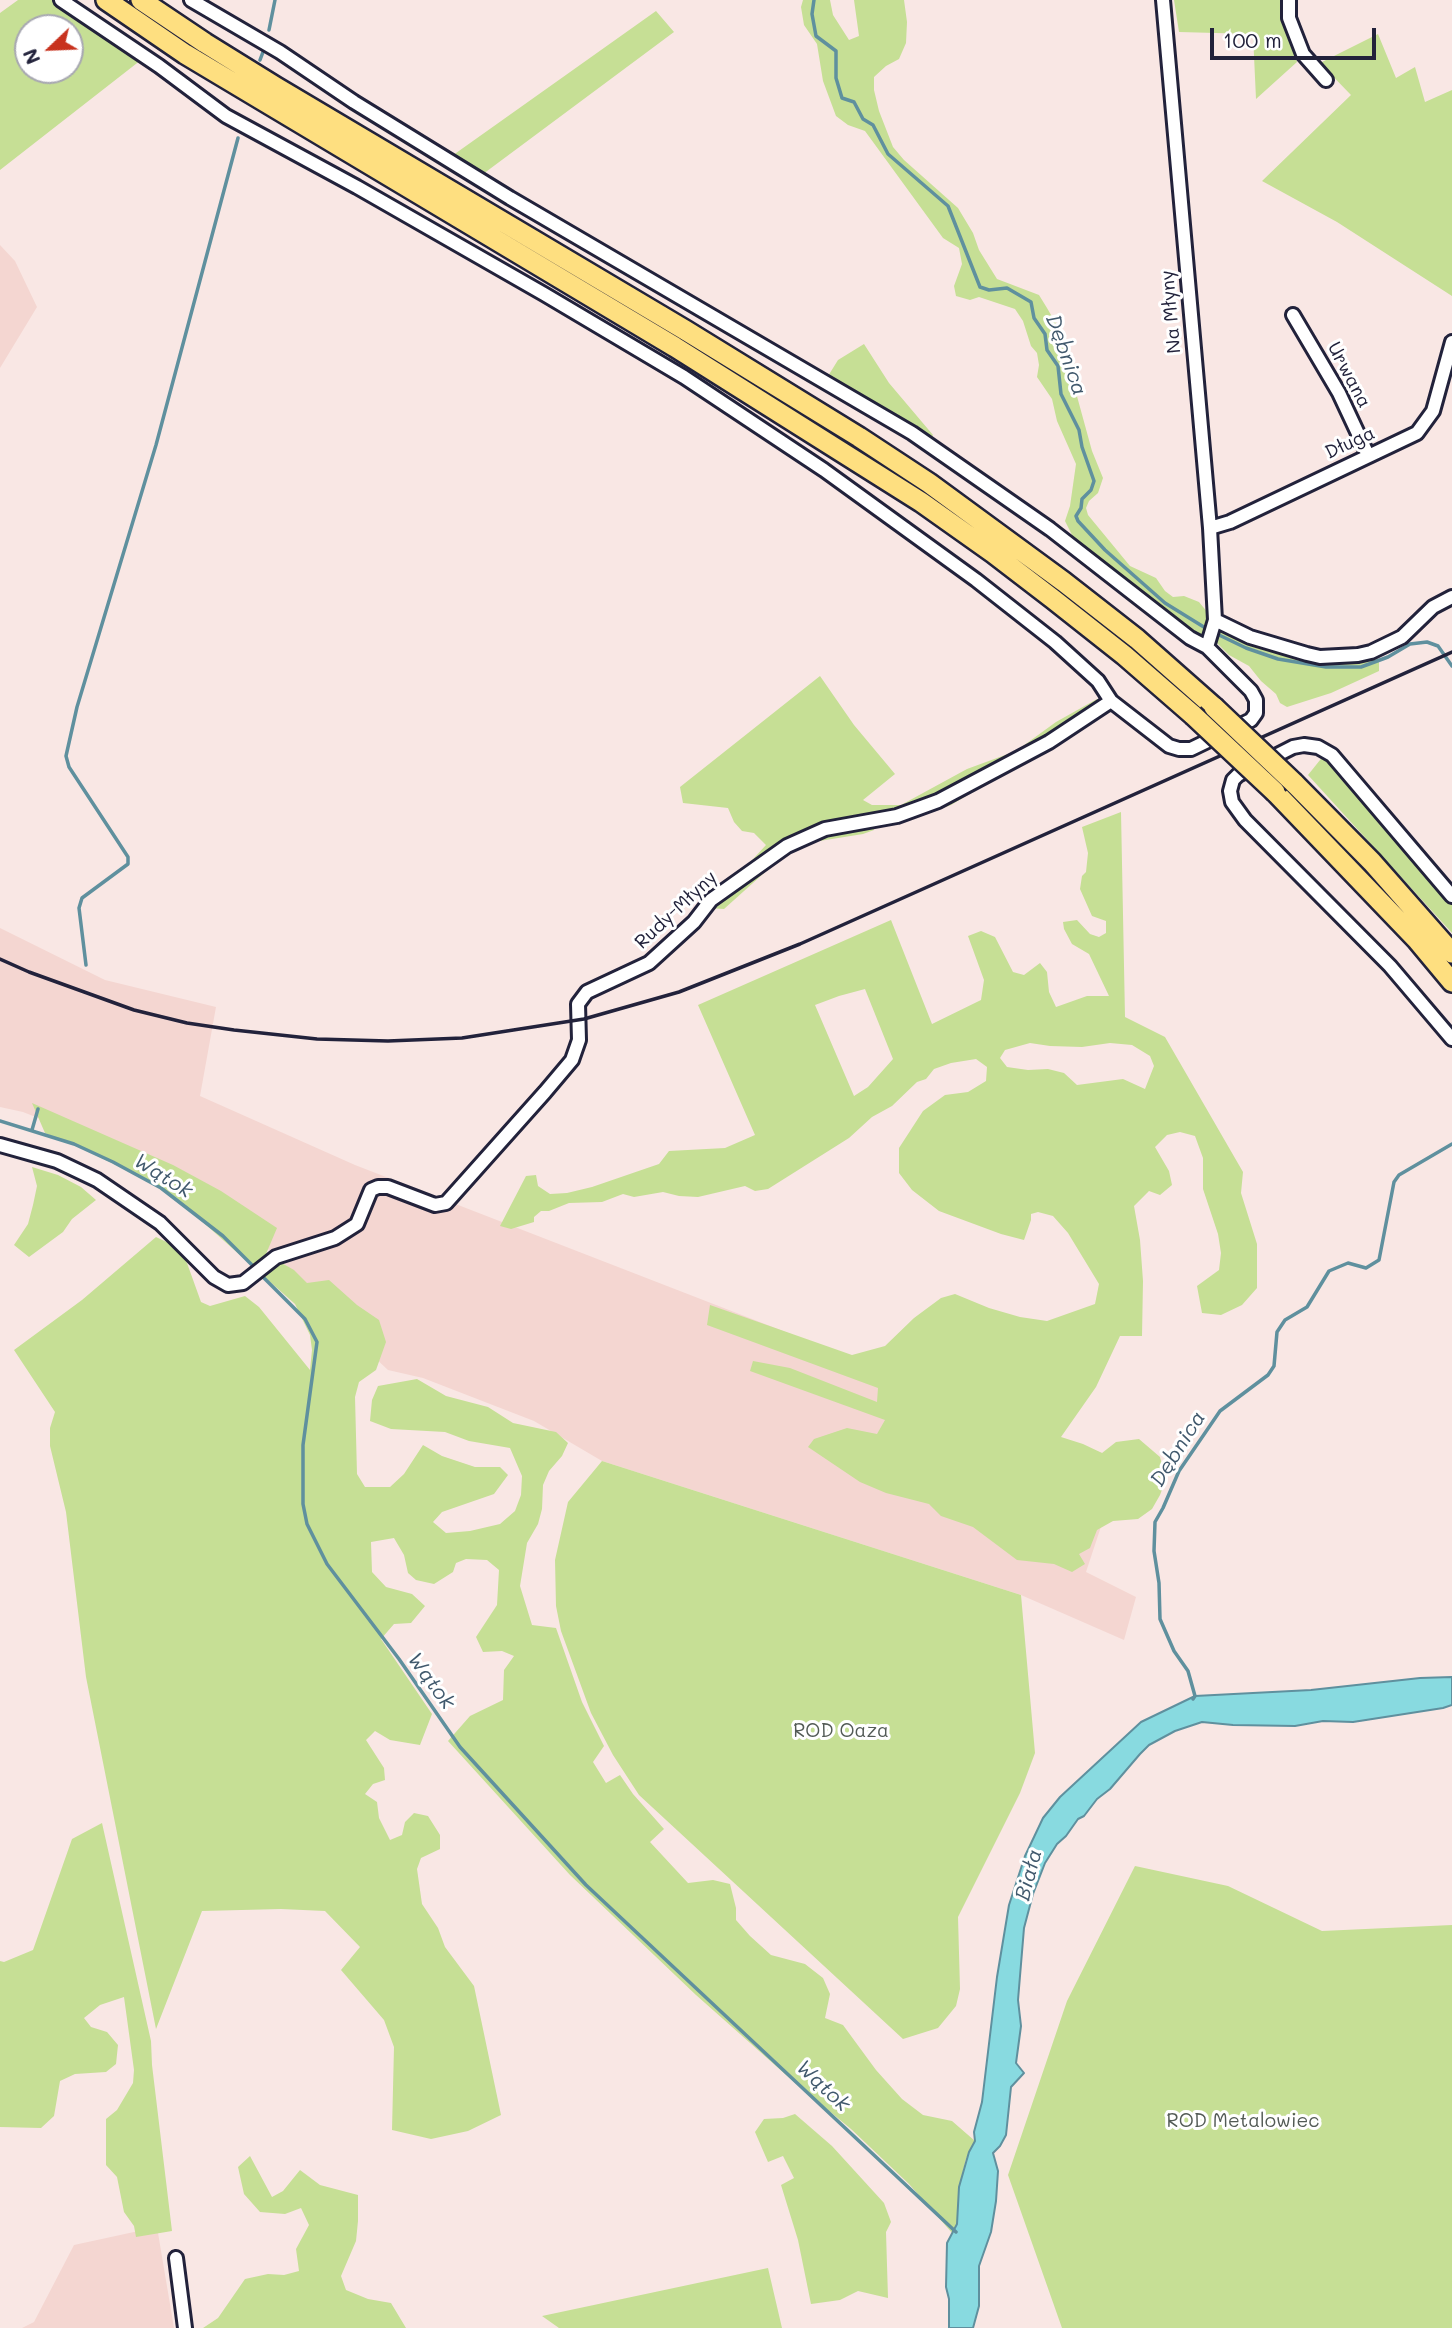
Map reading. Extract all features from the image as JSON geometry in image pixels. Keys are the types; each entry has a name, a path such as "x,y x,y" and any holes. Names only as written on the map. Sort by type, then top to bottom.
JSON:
{"main road":[{"path":"106,0 185,54 258,99 675,347 921,502 993,553 1114,647 1193,715 1275,792 1417,940 1452,982"},
{"path":"141,0 276,87 685,330 859,437 974,515 1137,639 1214,707 1372,862 1452,953"}],"street":[{"path":"61,0 236,122 357,187 684,377 824,470 976,580 1055,642 1098,681 1111,701 1169,746 1191,749 1251,720 1256,713 1256,700 1251,691 1207,647 1190,638 1050,529 912,433 521,205 354,102 280,51 191,0"},
{"name":"Na Młyny","path":"1163,0 1210,528 1215,620"},
{"path":"1289,0 1289,18 1303,54 1326,80"},
{"name":"Urwana","path":"1293,315 1339,393 1368,455"},
{"name":"Długa","path":"1210,528 1230,522 1417,433 1433,411 1452,342"},
{"path":"1207,647 1215,620 1251,637 1307,654 1320,657 1358,655 1371,652 1402,637 1433,607 1452,597"},
{"name":"Rudy-Młyny","path":"0,1145 57,1161 97,1180 160,1223 214,1277 228,1285 243,1283 276,1257 335,1238 357,1224 371,1190 378,1187 435,1205 446,1203 572,1060 579,1040 578,1004 587,992 649,963 694,922 711,900 787,846 825,829 897,816 956,792 1049,743 1111,701"},
{"path":"1452,896 1332,755 1318,747 1293,747 1233,780 1230,791 1232,802 1245,820 1390,967 1452,1039"},
{"path":"176,2258 185,2328"}],"shaded area":[{"path":"0,245 15,261 37,307 0,368"},
{"path":"0,928 105,980 216,1007 200,1096 355,1165 1059,1438 1123,1460 1086,1572 1136,1597 1124,1640 1021,1595 602,1461 534,1421 423,1378 388,1370 357,1341 330,1305 269,1250 167,1169 23,1112 0,1107"},
{"path":"157,2227 174,2328 22,2328 34,2322 74,2245"}],"green space":[{"path":"18,0 52,0 73,14 14,14 14,84 84,84 84,22 141,60 0,170 0,13"},
{"path":"803,0 830,0 833,15 849,40 859,36 854,0 904,0 906,43 899,59 874,77 879,111 893,147 958,208 997,279 1039,295 1058,327 1092,451 1103,478 1098,493 1086,508 1088,515 1130,566 1156,578 1173,597 1184,596 1199,602 1208,613 1203,634 1195,636 1074,539 1065,521 1076,464 1057,421 1052,399 1037,377 1037,353 1031,346 1023,321 1015,309 979,297 970,300 956,296 954,286 962,264 959,248 943,238 865,131 848,125 836,116 823,81 817,44 804,25 801,7"},
{"path":"1174,0 1287,0 1287,27 1297,62 1256,99 1253,34 1179,32"},
{"path":"656,11 674,32 479,177 449,158"},
{"path":"1378,34 1396,78 1415,67 1425,102 1452,90 1452,296 1337,222 1262,181 1351,95 1320,63"},
{"path":"864,344 889,383 933,435 928,444 825,381 838,360"},
{"path":"1222,628 1304,657 1376,657 1379,671 1331,693 1287,707 1280,703 1276,694 1249,666 1229,655 1215,641"},
{"path":"820,676 854,725 895,774 863,800 872,805 901,805 967,769 1016,751 1056,722 1097,699 1101,707 1027,760 951,805 913,819 904,815 875,820 874,830 863,834 807,843 783,856 724,909 708,908 766,845 754,833 742,831 734,822 728,808 683,803 680,787"},
{"path":"1324,755 1452,904 1452,933 1308,775"},
{"path":"1121,812 1125,1017 1165,1037 1243,1172 1241,1193 1257,1244 1257,1288 1242,1305 1221,1315 1202,1313 1197,1286 1219,1270 1221,1253 1218,1234 1203,1189 1203,1158 1195,1136 1180,1132 1167,1135 1155,1147 1169,1171 1172,1185 1160,1195 1149,1191 1134,1206 1143,1281 1142,1336 1120,1336 1096,1387 1061,1437 1102,1453 1116,1442 1139,1439 1160,1457 1166,1479 1152,1509 1138,1519 1113,1521 1097,1530 1090,1548 1079,1554 1085,1564 1072,1572 1054,1564 1017,1560 973,1527 941,1516 929,1504 886,1493 860,1482 808,1447 814,1439 847,1428 877,1434 885,1420 750,1371 753,1361 790,1368 877,1402 878,1388 707,1325 710,1305 852,1355 885,1346 914,1318 941,1298 955,1294 989,1308 1047,1321 1095,1304 1099,1284 1068,1233 1053,1216 1038,1212 1031,1214 1024,1240 1001,1234 939,1211 912,1190 899,1173 899,1148 923,1111 945,1095 968,1092 986,1081 987,1067 976,1059 934,1069 926,1079 917,1082 892,1106 872,1117 849,1138 768,1189 755,1191 745,1186 698,1197 663,1192 634,1197 623,1194 602,1202 569,1203 549,1211 541,1211 534,1217 534,1222 511,1229 500,1226 526,1176 536,1175 538,1186 550,1194 567,1193 659,1164 669,1151 725,1148 755,1135 698,1005 891,920 932,1024 981,1000 984,980 968,936 981,931 995,937 1013,972 1024,975 1040,963 1047,972 1049,992 1056,1007 1087,996 1109,996 1089,954 1072,944 1064,929 1063,922 1077,920 1090,934 1099,937 1106,933 1106,921 1092,916 1080,889 1082,876 1086,872 1088,853 1082,827","holes":["865,989 893,1059 868,1087 854,1096 815,1005","1030,1043 1082,1047 1110,1043 1132,1045 1150,1056 1154,1066 1145,1089 1123,1079 1077,1085 1064,1073 1048,1069 1007,1067 1000,1058 1005,1050"]},
{"path":"32,1103 173,1165 221,1191 277,1228 266,1254 294,1270 307,1283 329,1280 379,1320 386,1342 376,1370 359,1382 355,1397 357,1474 365,1487 390,1487 404,1474 423,1445 442,1456 475,1467 500,1467 508,1475 494,1494 442,1512 433,1522 446,1533 500,1524 515,1511 521,1495 522,1476 510,1448 469,1441 445,1432 391,1429 370,1421 372,1400 378,1386 417,1379 446,1396 488,1407 513,1423 556,1432 568,1443 543,1485 542,1509 538,1524 527,1543 520,1586 532,1625 556,1628 582,1702 604,1746 593,1762 606,1783 620,1775 664,1829 650,1842 688,1883 713,1880 730,1884 736,1920 750,1936 771,1955 805,1964 823,1978 830,1994 825,2018 843,2025 876,2070 902,2099 923,2115 952,2121 975,2141 966,2159 959,2187 958,2218 953,2234 909,2184 851,2129 696,1995 570,1875 448,1741 470,1716 503,1700 504,1670 514,1656 502,1651 483,1652 476,1637 497,1605 499,1570 487,1560 466,1559 456,1563 453,1572 434,1584 416,1580 408,1573 404,1555 394,1538 371,1542 372,1572 386,1587 412,1594 425,1606 411,1623 394,1624 381,1639 432,1714 420,1745 390,1740 375,1731 366,1740 384,1768 385,1780 373,1784 365,1794 377,1802 379,1818 390,1840 402,1835 405,1822 414,1813 428,1816 440,1835 440,1849 421,1858 417,1869 422,1904 438,1928 445,1947 474,1986 501,2115 468,2131 431,2139 392,2130 394,2047 384,2020 341,1970 360,1947 325,1911 202,1911 156,2029 86,1677 66,1512 50,1446 50,1428 55,1412 14,1350 82,1300 156,1237 175,1246 187,1263 201,1302 210,1306 245,1296 259,1307 310,1370 310,1335 295,1304 187,1208 165,1190 143,1178 45,1133"},
{"path":"32,1167 58,1175 81,1187 96,1200 72,1219 63,1232 29,1257 14,1245 28,1224 33,1205 37,1186"},
{"name":"ROD Oaza","path":"602,1461 1021,1595 1035,1753 1020,1793 958,1917 960,1989 956,2006 938,2028 903,2039 639,1795 613,1755 591,1713 561,1631 556,1606 555,1560 568,1502"},
{"path":"102,1823 151,2041 172,2231 136,2237 134,2226 124,2212 117,2177 106,2165 106,2119 117,2110 133,2083 134,2070 124,1997 100,2005 84,2018 91,2027 107,2032 118,2045 116,2064 106,2072 75,2074 60,2081 54,2116 41,2128 0,2127 0,1961 4,1962 33,1950 72,1839"},
{"name":"ROD Metalowiec","path":"1135,1866 1228,1886 1322,1931 1452,1925 1452,2328 1062,2328 1008,2175 1067,2001"},
{"path":"795,2114 832,2146 884,2203 891,2222 886,2232 888,2298 858,2291 840,2300 811,2304 798,2240 781,2185 794,2178 783,2156 768,2162 755,2132 764,2119"},
{"path":"250,2156 272,2197 283,2191 300,2170 320,2185 358,2195 356,2241 341,2276 346,2290 368,2299 391,2303 406,2328 203,2328 218,2318 245,2279 299,2271 296,2249 309,2225 301,2208 285,2214 260,2212 244,2194 238,2167"},
{"path":"768,2268 782,2328 559,2328 542,2316"}],"water":[{"name":"Biała","path":"1452,1677 1452,1705 1443,1708 1353,1722 1323,1721 1295,1726 1202,1722 1175,1731 1149,1745 1057,1844 1045,1863 1024,1928 1018,2000 1021,2026 1016,2063 1024,2073 1011,2087 1006,2135 993,2153 998,2171 996,2201 991,2232 979,2266 979,2306 973,2328 949,2328 947,2243 957,2224 959,2187 975,2141 974,2132 982,2102 997,1977 1009,1905 1025,1856 1043,1818 1060,1797 1141,1722 1195,1696 1311,1690"}],"waterway":[{"path":"269,30 275,0"},
{"name":"Dębnica","path":"814,0 812,14 816,36 836,51 836,78 842,98 854,102 863,119 873,125 888,154 948,206 980,287 989,290 1007,288 1031,302 1034,318 1045,334 1047,350 1058,366 1061,394 1079,430 1094,481 1091,490 1082,499 1076,516 1078,521 1105,550 1165,603 1207,629"},
{"path":"260,60 263,52"},
{"path":"86,965 79,908 82,898 128,864 128,857 69,767 66,756 77,707 156,445 238,138"},
{"name":"Dębnica","path":"1217,634 1278,659 1326,667 1361,667 1388,657 1410,644 1427,642 1438,646 1452,666"},
{"path":"32,1130 38,1109"},
{"name":"Wątok","path":"0,1121 74,1144 161,1188 223,1236 255,1268"},
{"name":"Dębnica","path":"1193,1699 1195,1696 1188,1671 1174,1651 1160,1619 1159,1583 1154,1551 1155,1522 1179,1471 1220,1411 1268,1375 1274,1366 1277,1332 1285,1320 1307,1307 1329,1271 1348,1263 1366,1268 1379,1260 1394,1182 1399,1175 1452,1144"},
{"name":"Wątok","path":"260,1274 305,1319 317,1342 303,1445 303,1504 307,1524 327,1564 399,1659 460,1747 586,1885 956,2232"}],"railway":[{"path":"0,959 134,1010 187,1023 317,1039 388,1041 462,1038 584,1019 679,992 800,944 1452,652"}]}
